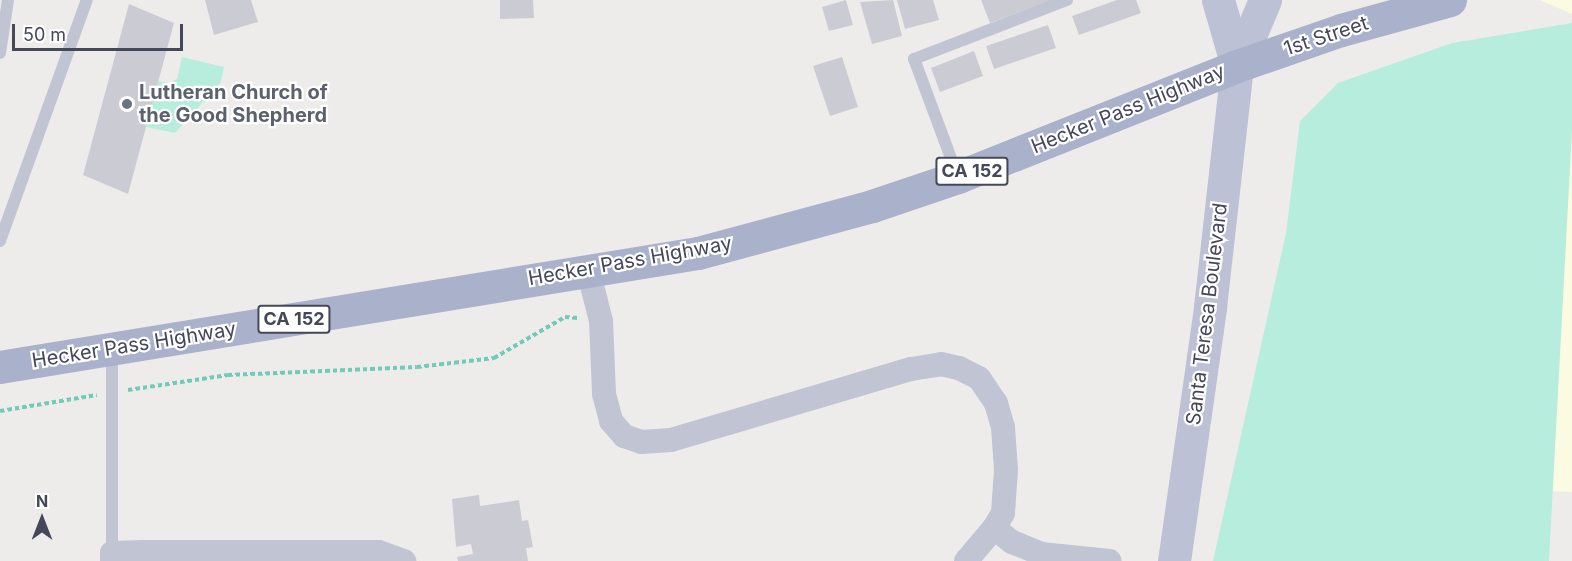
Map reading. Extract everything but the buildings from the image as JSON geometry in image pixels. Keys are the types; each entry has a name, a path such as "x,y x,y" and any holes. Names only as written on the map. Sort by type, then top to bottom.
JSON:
{"main road":[{"name":"Santa Teresa Boulevard","path":"1218,0 1238,66"},
{"name":"Santa Teresa Boulevard","path":"1174,561 1210,307 1238,66 1265,0"},
{"name":"1st Street","path":"1238,66 1341,30 1450,0"},
{"name":"Hecker Pass Highway","path":"0,367 698,253 872,206 958,177 1238,66"}],"street":[{"path":"588,270 601,321 604,394 611,421 624,436 640,442 671,441 911,369 941,364 959,368 980,378 996,403 1002,427 1006,470 1003,513 994,528 966,561"},
{"path":"994,528 1021,546 1066,559 1110,561"},
{"path":"112,557 379,552 404,561"}],"lane":[{"path":"0,53 8,0"},
{"path":"0,241 87,0"},
{"path":"958,177 914,59 1067,0"},
{"path":"112,349 114,392 112,557"}],"path":[{"path":"0,411 228,375 417,367 494,358 565,317"}],"shaded area":[{"path":"1540,0 1572,0 1572,14"},
{"path":"1572,23 1572,130 1549,561 1213,561 1286,233 1300,121 1338,83 1452,43"},
{"path":"182,57 224,67 221,82 175,133 146,127 158,81 168,83 177,79"},
{"path":"1572,105 1572,492 1550,491"}],"place":[{"name":"Lutheran Church of the Good Shepherd","path":"127,104"}]}
